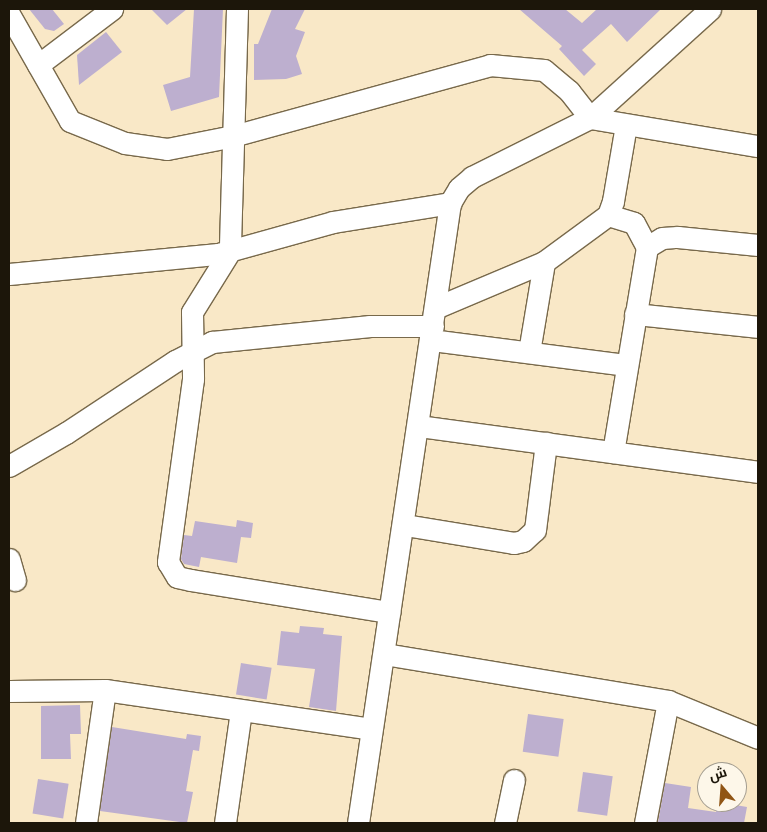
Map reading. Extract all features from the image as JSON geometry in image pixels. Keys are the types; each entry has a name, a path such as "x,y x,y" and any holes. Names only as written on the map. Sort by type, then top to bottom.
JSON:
{"street":[{"path":"38,65 112,9"},
{"path":"237,9 230,251 192,312 193,379 167,549 171,571 191,580 389,612"},
{"path":"358,823 371,729 385,654 389,612 405,525 450,203 459,188 472,177 590,118 710,9"},
{"path":"9,14 70,121 125,143 167,149 234,136 490,65 544,70 569,91 590,118 758,146"},
{"path":"433,325 544,262 608,215 615,192 626,125"},
{"path":"9,274 180,260 230,251 333,222 450,203"},
{"path":"608,215 634,223 647,247 613,452"},
{"path":"647,247 662,238 678,237 758,245"},
{"path":"529,352 544,262"},
{"path":"635,314 758,327"},
{"path":"9,466 212,342 247,336 370,326 433,325 529,352 626,365"},
{"path":"419,426 758,472"},
{"path":"405,525 514,543 523,541 535,530 546,443"},
{"path":"9,559 15,580"},
{"path":"385,654 668,701 758,738"},
{"path":"9,691 105,690 371,729"},
{"path":"86,823 105,690"},
{"path":"645,823 668,701"},
{"path":"224,823 241,711"},
{"path":"506,823 514,780"}],"building":[{"path":"29,9 52,9 64,24 54,31 45,29"},
{"path":"151,9 187,9 167,25"},
{"path":"194,9 223,9 219,97 171,111 163,85 190,77"},
{"path":"272,9 305,9 295,29 305,32 296,56 302,74 286,79 254,80 254,44 258,44"},
{"path":"519,9 565,9 582,23 597,9 661,9 627,42 611,24 582,50 596,64 584,76 559,49 562,46"},
{"path":"106,32 122,52 79,85 77,55"},
{"path":"237,520 253,523 251,538 241,537 237,563 201,557 199,567 184,564 181,559 184,535 192,536 195,521 236,527"},
{"path":"300,626 324,628 323,634 342,636 336,711 309,707 315,669 277,665 281,631 299,633"},
{"path":"241,663 272,668 267,699 236,695"},
{"path":"80,705 81,734 70,734 71,759 41,759 41,706"},
{"path":"528,714 564,719 558,757 523,752"},
{"path":"112,727 186,739 187,734 201,736 199,751 193,750 186,791 193,792 187,823 100,811"},
{"path":"583,772 613,776 607,816 577,812"},
{"path":"38,779 69,784 63,818 33,814"},
{"path":"665,783 691,787 688,808 697,809 697,812 746,812 744,823 658,822"}]}
